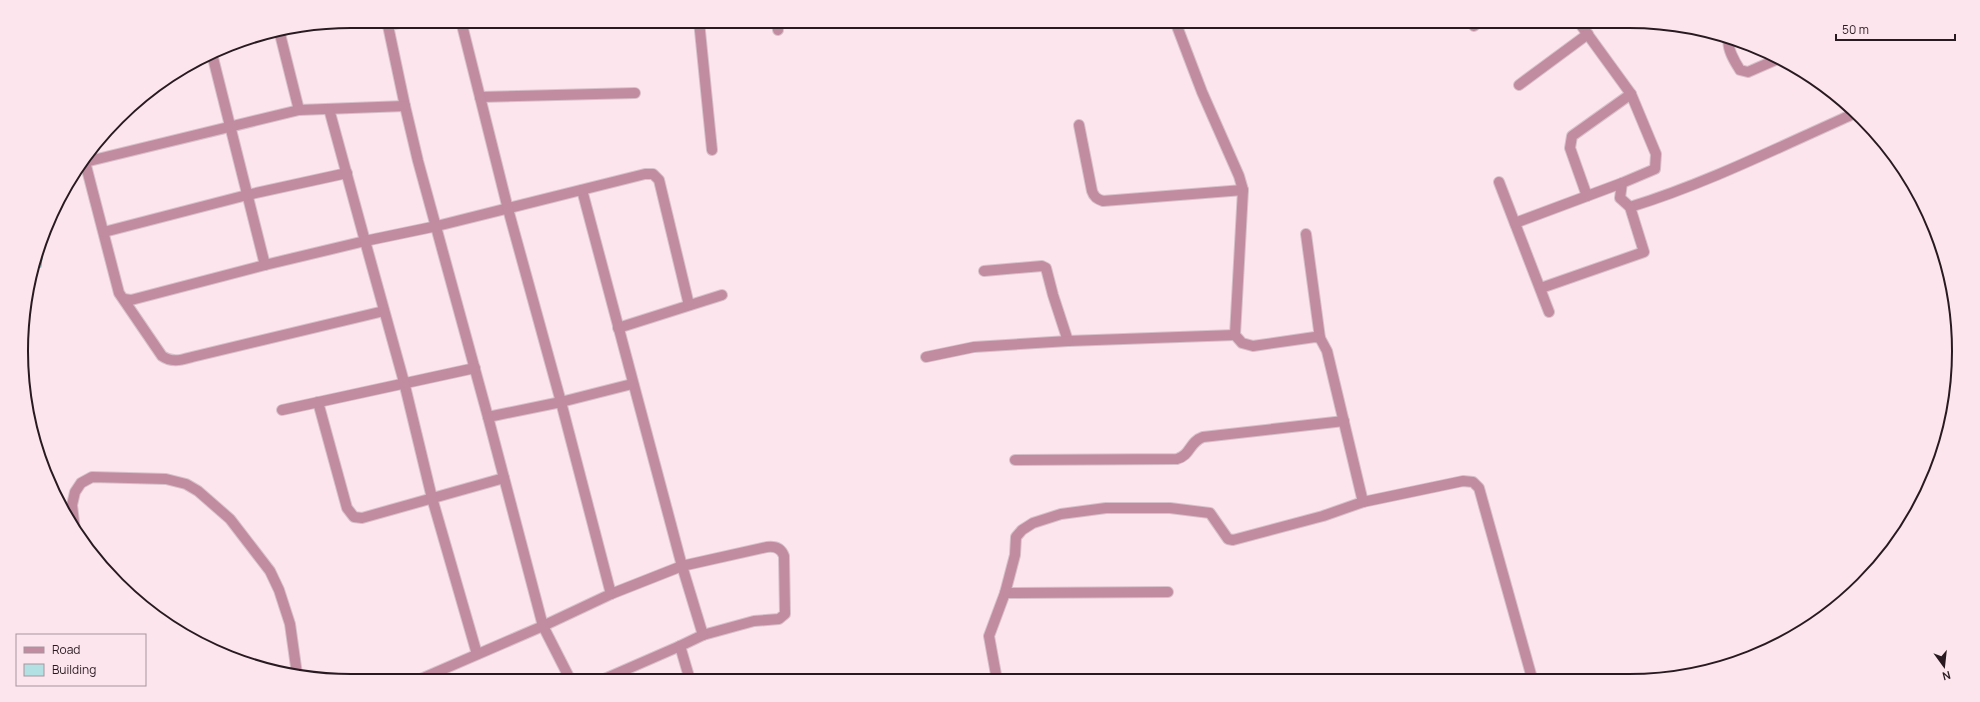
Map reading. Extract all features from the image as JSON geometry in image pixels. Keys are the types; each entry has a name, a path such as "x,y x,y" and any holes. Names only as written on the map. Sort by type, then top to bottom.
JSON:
{"street":[{"path":"389,28 404,106 543,626 568,674"},
{"path":"464,28 508,209 561,402 611,594"},
{"path":"700,28 712,150"},
{"path":"1177,28 1202,92 1240,176 1243,190 1235,335 1242,343 1254,346 1315,337 1320,338"},
{"path":"1515,223 1655,169 1656,154 1631,94 1583,28"},
{"path":"1519,85 1588,34"},
{"path":"280,36 299,110"},
{"path":"1729,44 1731,53 1740,70 1748,72 1773,61"},
{"path":"211,60 230,126 246,195 265,264"},
{"path":"480,97 635,93"},
{"path":"1587,196 1570,148 1572,136 1631,94"},
{"path":"91,159 299,110 404,106"},
{"path":"330,109 404,382 432,498 477,654"},
{"path":"1630,207 1664,197 1849,115"},
{"path":"1079,125 1092,191 1098,200 1243,190"},
{"path":"86,167 119,293 162,356 167,360 174,361 384,311"},
{"path":"104,232 246,195 347,173"},
{"path":"124,299 131,300 265,264 437,226 645,174 653,174 659,180 689,305"},
{"path":"1499,182 1549,312"},
{"path":"1541,288 1644,252 1630,207 1620,198 1622,183"},
{"path":"582,190 632,384 682,566 704,635"},
{"path":"1306,234 1320,338 1327,351 1363,502"},
{"path":"984,271 1042,266 1046,268 1068,341"},
{"path":"618,328 722,295"},
{"path":"926,357 974,347 1068,341 1235,335"},
{"path":"282,410 404,382 475,368"},
{"path":"488,417 561,402 632,384"},
{"path":"318,402 347,508 354,517 362,518 504,478"},
{"path":"1015,460 1177,459 1186,455 1193,443 1203,437 1344,421"},
{"path":"73,516 72,505 80,483 92,477 166,479 186,484 198,491 230,518 270,571 279,590 288,618 296,669"},
{"path":"996,674 989,636 1005,594 1015,555 1016,537 1022,530 1033,524 1061,514 1127,507 1206,511 1210,513 1228,539 1233,540 1324,516 1363,502 1463,481 1473,482 1479,488 1531,674"},
{"path":"432,674 543,626 611,594 682,566 767,547 777,547 783,552 784,614 779,620 754,621 704,635 618,674"},
{"path":"1005,594 1168,592"},
{"path":"680,646 688,674"}]}
